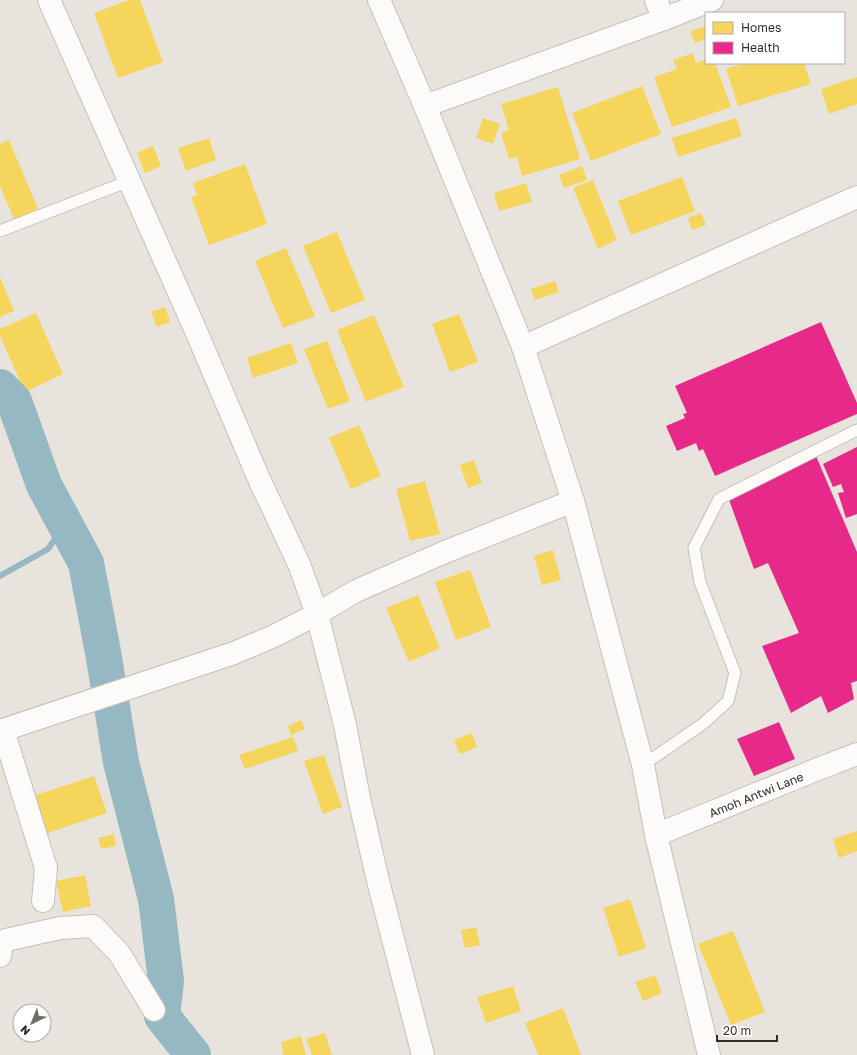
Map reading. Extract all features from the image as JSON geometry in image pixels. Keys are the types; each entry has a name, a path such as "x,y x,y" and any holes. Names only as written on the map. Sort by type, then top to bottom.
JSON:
{"street":[{"path":"49,0 199,338 259,479 299,564 317,614 345,725 378,885 423,1055"},
{"path":"379,0 425,106 524,347 573,501 643,765 656,835 709,1055"},
{"path":"425,106 660,9 712,0"},
{"path":"524,347 857,197"},
{"path":"43,902 46,868 2,730 234,653 274,636 317,614 356,591 438,555 573,501"},
{"name":"Amoh Antwi Lane","path":"656,835 857,754"},
{"path":"0,956 2,945 6,940 60,928 93,926 119,953 154,1010"}],"lane":[{"path":"0,231 129,181"},
{"path":"643,765 704,723 728,702 735,673 700,582 694,548 720,499 857,430"}],"building: Homes":[{"path":"129,0 140,0 163,62 118,78 94,13"},
{"path":"705,26 705,39 695,43 690,31"},
{"path":"693,53 696,63 705,59 705,64 715,64 731,107 672,127 654,77 677,69 673,60"},
{"path":"741,64 804,64 811,84 738,106 726,69"},
{"path":"857,77 857,104 829,114 821,89"},
{"path":"642,86 661,134 591,161 572,113"},
{"path":"558,87 580,159 522,176 517,157 509,159 501,133 509,130 501,104"},
{"path":"483,118 500,124 493,144 476,138"},
{"path":"736,118 742,136 678,157 672,138"},
{"path":"209,138 216,160 186,171 178,148"},
{"path":"9,140 38,209 14,219 0,186 0,144"},
{"path":"153,146 161,166 145,173 137,153"},
{"path":"245,164 267,224 209,245 191,197 197,195 193,183"},
{"path":"582,166 587,180 564,188 559,175"},
{"path":"682,177 695,211 631,235 618,201"},
{"path":"593,180 617,240 598,249 573,188"},
{"path":"526,183 532,202 499,211 494,193"},
{"path":"701,213 706,225 692,230 688,218"},
{"path":"337,232 365,300 331,313 303,246"},
{"path":"286,248 315,316 283,328 255,261"},
{"path":"0,277 14,311 0,317"},
{"path":"555,281 559,292 535,300 531,289"},
{"path":"165,307 170,322 157,327 151,312"},
{"path":"36,313 63,374 25,392 0,336 0,329"},
{"path":"459,314 478,362 450,372 432,324"},
{"path":"374,315 404,387 366,402 337,330"},
{"path":"327,341 350,401 328,409 304,349"},
{"path":"291,343 298,363 253,378 247,358"},
{"path":"359,425 381,476 351,489 329,438"},
{"path":"474,460 482,483 468,488 460,465"},
{"path":"425,481 440,534 410,541 396,489"},
{"path":"553,550 561,580 542,585 534,556"},
{"path":"470,570 491,627 456,640 435,582"},
{"path":"418,595 440,648 409,662 386,608"},
{"path":"301,720 305,729 291,735 288,726"},
{"path":"472,733 477,747 460,754 454,740"},
{"path":"293,737 298,751 245,769 239,755"},
{"path":"324,755 342,807 323,814 304,761"},
{"path":"94,776 107,813 39,836 27,798"},
{"path":"857,831 857,851 839,858 833,839"},
{"path":"114,834 116,846 101,849 98,838"},
{"path":"85,875 91,906 63,912 56,881"},
{"path":"630,899 646,948 619,957 603,908"},
{"path":"476,927 480,945 465,948 461,930"},
{"path":"733,931 765,1012 731,1025 698,944"},
{"path":"655,975 662,993 643,1001 635,982"},
{"path":"513,986 521,1011 486,1023 477,997"},
{"path":"563,1008 581,1055 538,1055 525,1023"},
{"path":"325,1033 332,1055 312,1055 306,1039"},
{"path":"301,1036 306,1055 284,1055 281,1042"}],"building: Health":[{"path":"821,322 857,403 857,414 715,476 703,449 699,451 696,443 677,451 666,426 685,418 683,414 687,413 675,386"},
{"path":"857,447 857,514 846,518 838,493 844,492 841,484 833,487 823,464"},
{"path":"816,456 857,552 857,681 851,683 854,699 828,713 821,696 791,713 762,646 799,633 768,563 754,569 728,497"},
{"path":"779,722 795,759 754,776 737,739"}],"waterway":[{"path":"0,387 14,401 44,485 86,563 103,652 121,762 156,899 166,981 162,1016 193,1055"},
{"path":"0,576 48,549 65,525"}]}
